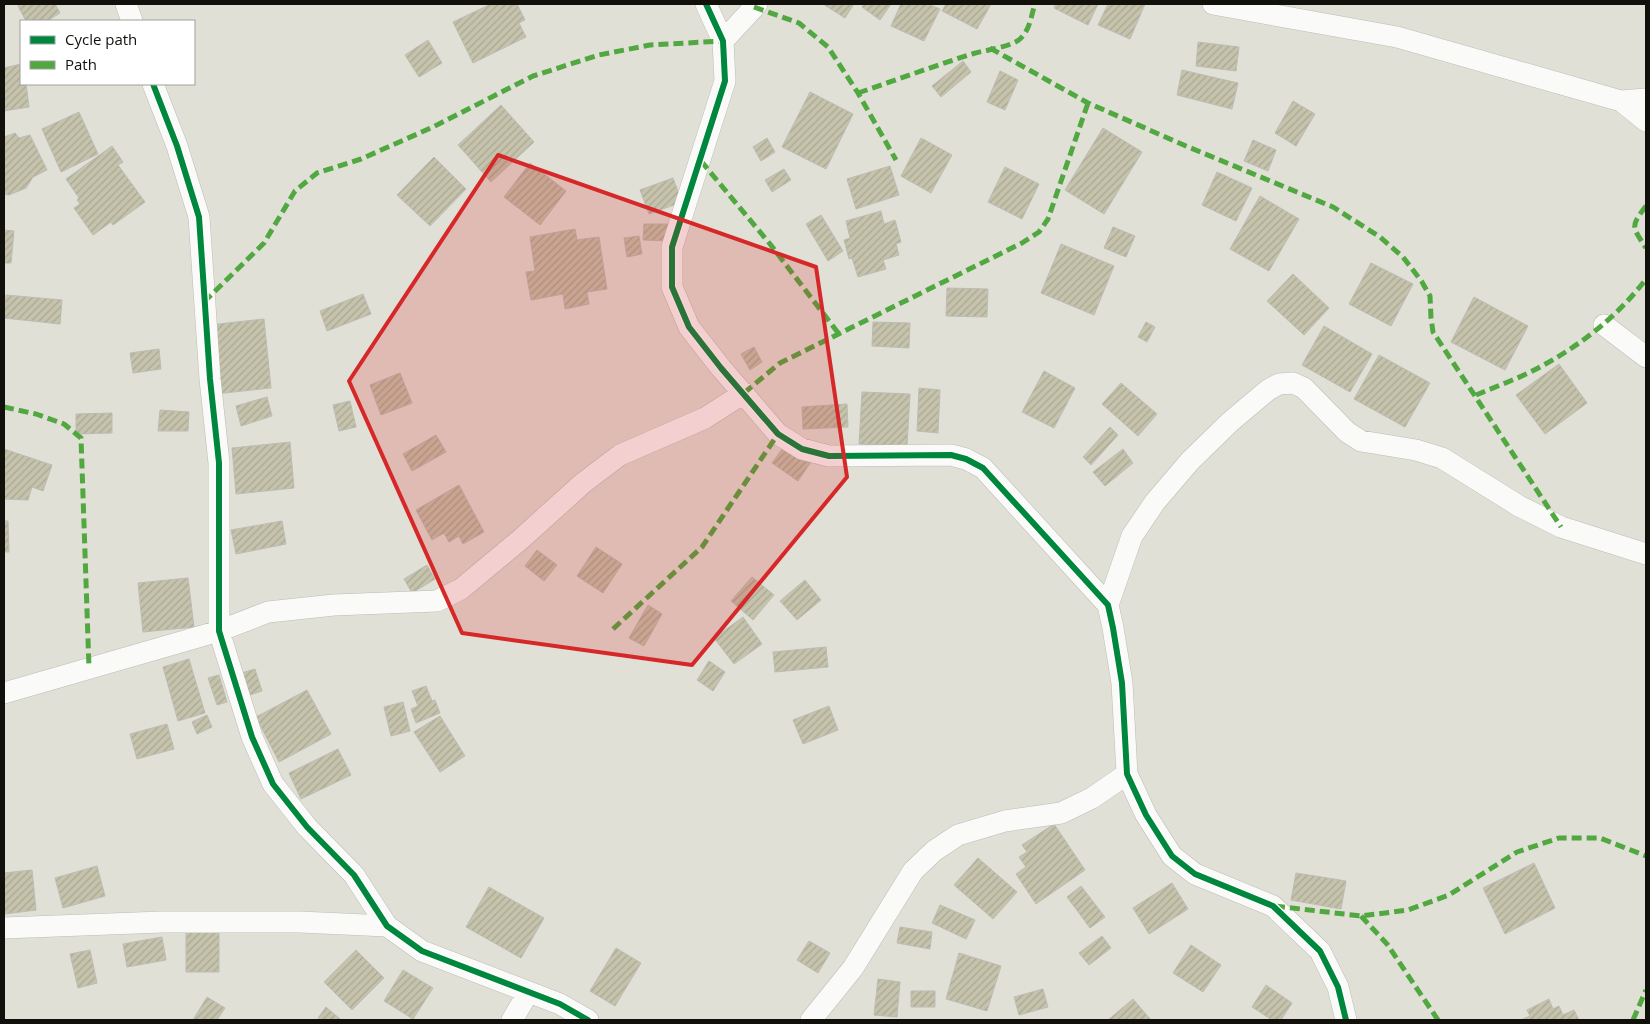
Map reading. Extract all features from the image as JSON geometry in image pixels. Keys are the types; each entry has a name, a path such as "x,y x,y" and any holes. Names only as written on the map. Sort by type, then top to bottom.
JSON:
{"street":[{"path":"126,4 132,20"},
{"path":"706,4 723,41 725,81 672,247 672,287 689,327 721,368 778,434 802,449 829,456 951,456 966,459 983,468 1108,605 1122,683 1127,774 1146,815 1172,856 1195,874 1273,906 1320,951 1338,987 1346,1020"},
{"path":"723,41 757,4"},
{"path":"1226,5 1397,37 1621,101 1646,99"},
{"path":"153,85 177,146 199,217 210,379 220,463 219,631 252,737 273,784 307,827 354,875 387,926 422,951 560,1004 588,1020"},
{"path":"1621,101 1646,121"},
{"path":"1604,324 1646,357"},
{"path":"1108,605 1132,536 1155,502 1190,461 1230,422 1268,390 1279,384 1293,382 1304,388 1347,432 1361,441 1416,450 1442,458 1520,506 1561,526 1646,554"},
{"path":"4,693 219,631 268,612 334,604 437,601 461,589 583,483 620,455 705,418 744,393"},
{"path":"811,1020 853,968 913,871 934,851 958,835 1005,821 1061,813 1092,798 1127,774"},
{"path":"4,928 162,922 300,922 387,926"},
{"path":"512,1020 528,993"}],"highlighted area":[{"path":"498,155 816,267 847,477 692,665 462,633 349,381"}],"building":[{"path":"21,4 55,4 60,13 49,20 25,20 18,6"},
{"path":"491,4 517,4 525,20 519,23 526,37 473,63 453,22"},
{"path":"823,4 854,4 845,18"},
{"path":"864,4 891,4 880,20 862,7"},
{"path":"901,4 928,4 940,9 924,41 891,26"},
{"path":"946,4 991,4 977,29 942,11"},
{"path":"1056,4 1098,4 1088,25 1054,8"},
{"path":"1108,4 1145,4 1130,39 1098,25"},
{"path":"428,40 442,63 419,77 405,55"},
{"path":"1198,42 1239,47 1236,71 1196,66"},
{"path":"963,61 971,72 941,97 932,86"},
{"path":"20,64 20,85 26,85 29,107 4,111 4,68"},
{"path":"1182,70 1238,83 1232,109 1177,95"},
{"path":"1000,71 1018,80 1005,110 987,102"},
{"path":"810,92 853,114 826,169 782,147"},
{"path":"1293,101 1315,114 1296,146 1275,133"},
{"path":"501,105 534,142 491,182 458,145"},
{"path":"79,112 98,154 61,172 42,129"},
{"path":"1103,128 1142,152 1104,214 1065,190"},
{"path":"15,133 19,138 30,135 47,170 33,177 26,188 9,195 4,194 4,137"},
{"path":"767,138 775,152 761,161 753,147"},
{"path":"921,138 952,155 931,193 901,176"},
{"path":"1253,140 1276,150 1268,171 1244,161"},
{"path":"112,146 123,162 118,165 145,202 113,225 111,222 93,235 74,208 80,204 77,200 79,198 66,179"},
{"path":"434,157 466,189 430,226 397,195"},
{"path":"530,163 566,191 540,225 504,197"},
{"path":"890,166 899,195 856,209 847,179"},
{"path":"1005,167 1039,184 1022,219 988,202"},
{"path":"784,169 791,180 772,192 765,180"},
{"path":"1217,172 1252,188 1236,221 1202,205"},
{"path":"673,178 682,202 649,214 640,190"},
{"path":"1260,196 1299,219 1269,271 1230,249"},
{"path":"881,211 884,224 895,220 901,242 896,244 899,255 883,260 886,269 858,277 852,258 849,259 844,240 850,238 846,221"},
{"path":"821,215 843,251 828,261 806,224"},
{"path":"644,224 672,224 672,241 643,240"},
{"path":"1113,227 1135,236 1126,257 1104,248"},
{"path":"575,229 577,240 599,237 607,289 587,292 589,304 565,309 563,294 531,300 526,272 535,271 530,237"},
{"path":"4,230 14,231 11,263 4,263"},
{"path":"639,236 642,254 627,257 624,238"},
{"path":"1061,244 1114,266 1094,315 1041,293"},
{"path":"1371,263 1413,284 1391,326 1349,304"},
{"path":"1293,274 1329,308 1304,335 1267,301"},
{"path":"947,288 988,289 987,317 946,316"},
{"path":"363,294 371,314 327,331 320,311"},
{"path":"6,295 62,300 60,324 4,318"},
{"path":"1474,297 1528,326 1505,370 1451,342"},
{"path":"264,319 271,388 215,394 209,325"},
{"path":"873,322 910,323 909,348 872,346"},
{"path":"1146,322 1155,327 1147,342 1138,337"},
{"path":"1324,326 1372,354 1350,392 1302,365"},
{"path":"754,347 762,362 750,370 741,354"},
{"path":"159,349 161,369 133,373 130,353"},
{"path":"1379,355 1430,383 1405,427 1354,399"},
{"path":"1559,364 1587,403 1545,434 1516,395"},
{"path":"1044,371 1075,388 1054,428 1022,412"},
{"path":"400,373 412,403 381,415 370,385"},
{"path":"1121,383 1157,414 1138,436 1102,404"},
{"path":"919,388 940,390 938,433 917,431"},
{"path":"862,392 910,394 907,446 859,444"},
{"path":"267,397 272,416 241,426 236,406"},
{"path":"350,401 356,427 339,431 333,405"},
{"path":"847,404 848,427 803,429 802,407"},
{"path":"160,410 189,412 188,431 158,431"},
{"path":"112,413 112,433 76,434 76,414"},
{"path":"1110,427 1118,435 1091,465 1083,457"},
{"path":"436,435 446,452 412,471 403,454"},
{"path":"788,441 813,459 798,481 772,463"},
{"path":"290,442 294,488 236,494 232,448"},
{"path":"4,449 52,465 43,491 32,487 28,500 4,499"},
{"path":"1123,449 1133,463 1105,486 1093,472"},
{"path":"459,485 484,532 463,544 459,536 449,542 444,533 432,540 416,510"},
{"path":"4,521 8,521 9,552 4,552"},
{"path":"282,521 286,544 236,554 231,530"},
{"path":"596,547 622,564 603,593 577,576"},
{"path":"537,550 557,565 544,581 525,566"},
{"path":"427,565 435,579 412,593 404,579"},
{"path":"752,577 774,595 753,620 731,601"},
{"path":"188,578 194,627 143,632 138,583"},
{"path":"805,580 821,600 797,620 780,601"},
{"path":"648,605 662,614 644,646 629,638"},
{"path":"743,617 762,644 734,664 714,638"},
{"path":"826,647 828,667 775,672 773,652"},
{"path":"189,659 205,713 178,721 163,667"},
{"path":"709,661 725,672 713,691 697,680"},
{"path":"255,669 262,691 244,697 238,674"},
{"path":"219,675 227,702 217,705 208,678"},
{"path":"426,686 432,701 435,700 440,713 416,723 411,709 418,706 412,691"},
{"path":"307,690 331,734 279,762 256,717"},
{"path":"403,702 410,731 391,736 384,707"},
{"path":"829,706 838,730 803,744 793,720"},
{"path":"207,715 212,727 197,734 192,722"},
{"path":"440,716 465,756 440,772 414,732"},
{"path":"167,724 174,749 137,759 130,734"},
{"path":"338,749 351,775 301,799 289,773"},
{"path":"1054,824 1085,870 1036,904 1016,874 1026,867 1019,857 1027,852 1022,845"},
{"path":"978,858 1017,892 993,919 954,885"},
{"path":"1534,863 1555,908 1505,934 1483,888"},
{"path":"97,866 105,896 63,908 55,878"},
{"path":"32,870 36,910 4,914 4,873"},
{"path":"1296,873 1346,881 1341,909 1291,900"},
{"path":"1172,883 1188,909 1149,934 1133,908"},
{"path":"1081,886 1105,917 1090,928 1067,897"},
{"path":"489,887 544,918 521,958 466,927"},
{"path":"940,905 975,920 966,939 932,923"},
{"path":"900,927 932,932 930,949 897,943"},
{"path":"186,930 219,930 219,972 186,972"},
{"path":"1102,936 1111,948 1089,965 1079,953"},
{"path":"162,937 166,960 127,967 123,944"},
{"path":"809,941 830,953 818,973 797,960"},
{"path":"1191,945 1221,965 1203,992 1173,973"},
{"path":"616,948 641,963 615,1006 590,991"},
{"path":"90,950 97,983 78,988 70,954"},
{"path":"356,950 384,978 352,1010 324,982"},
{"path":"959,953 1001,966 987,1011 946,999"},
{"path":"403,970 433,988 413,1019 384,1001"},
{"path":"878,979 900,982 897,1017 874,1015"},
{"path":"1266,985 1292,1003 1281,1020 1272,1020 1252,1007"},
{"path":"1043,989 1048,1007 1019,1015 1014,997"},
{"path":"911,991 935,991 935,1007 911,1007"},
{"path":"207,997 225,1008 217,1020 193,1020"},
{"path":"1133,999 1151,1020 1108,1020"},
{"path":"1549,999 1553,1009 1559,1006 1563,1015 1574,1010 1579,1020 1521,1020 1530,1016 1527,1010"},
{"path":"326,1007 340,1019 321,1020 318,1018"}],"marked path":[{"path":"858,93 958,59 1016,42 1026,31 1035,4"},
{"path":"754,7 799,23 828,47 858,93 896,160"},
{"path":"204,302 264,243 295,191 317,173 361,159 433,127 533,76 599,55 650,45 723,41"},
{"path":"990,48 1088,103 1333,207 1380,237 1403,257 1422,282 1430,296 1433,332 1561,527"},
{"path":"744,393 780,363 1022,243 1039,232 1048,219 1088,103"},
{"path":"701,161 770,244 839,334"},
{"path":"1646,206 1635,223 1636,231 1646,248"},
{"path":"1476,395 1532,371 1570,349 1598,329 1635,293 1646,279"},
{"path":"4,407 36,414 64,424 81,438 89,668"},
{"path":"613,629 702,547 778,434"},
{"path":"1275,906 1361,916 1408,910 1449,895 1517,852 1559,838 1600,838 1646,856"},
{"path":"1361,916 1387,944 1438,1020"},
{"path":"1633,1020 1646,990"}],"cycle path":[{"path":"706,4 723,41 725,81 672,247 672,287 689,327 721,368 778,434 802,449 829,456 951,455 966,459 983,468 1108,605 1122,683 1127,774 1146,815 1172,856 1195,874 1273,906 1320,951 1338,987 1346,1020"},
{"path":"153,85 177,146 199,217 210,379 219,463 219,631 252,737 273,784 307,827 354,875 387,926 422,951 560,1004 588,1020"}]}
